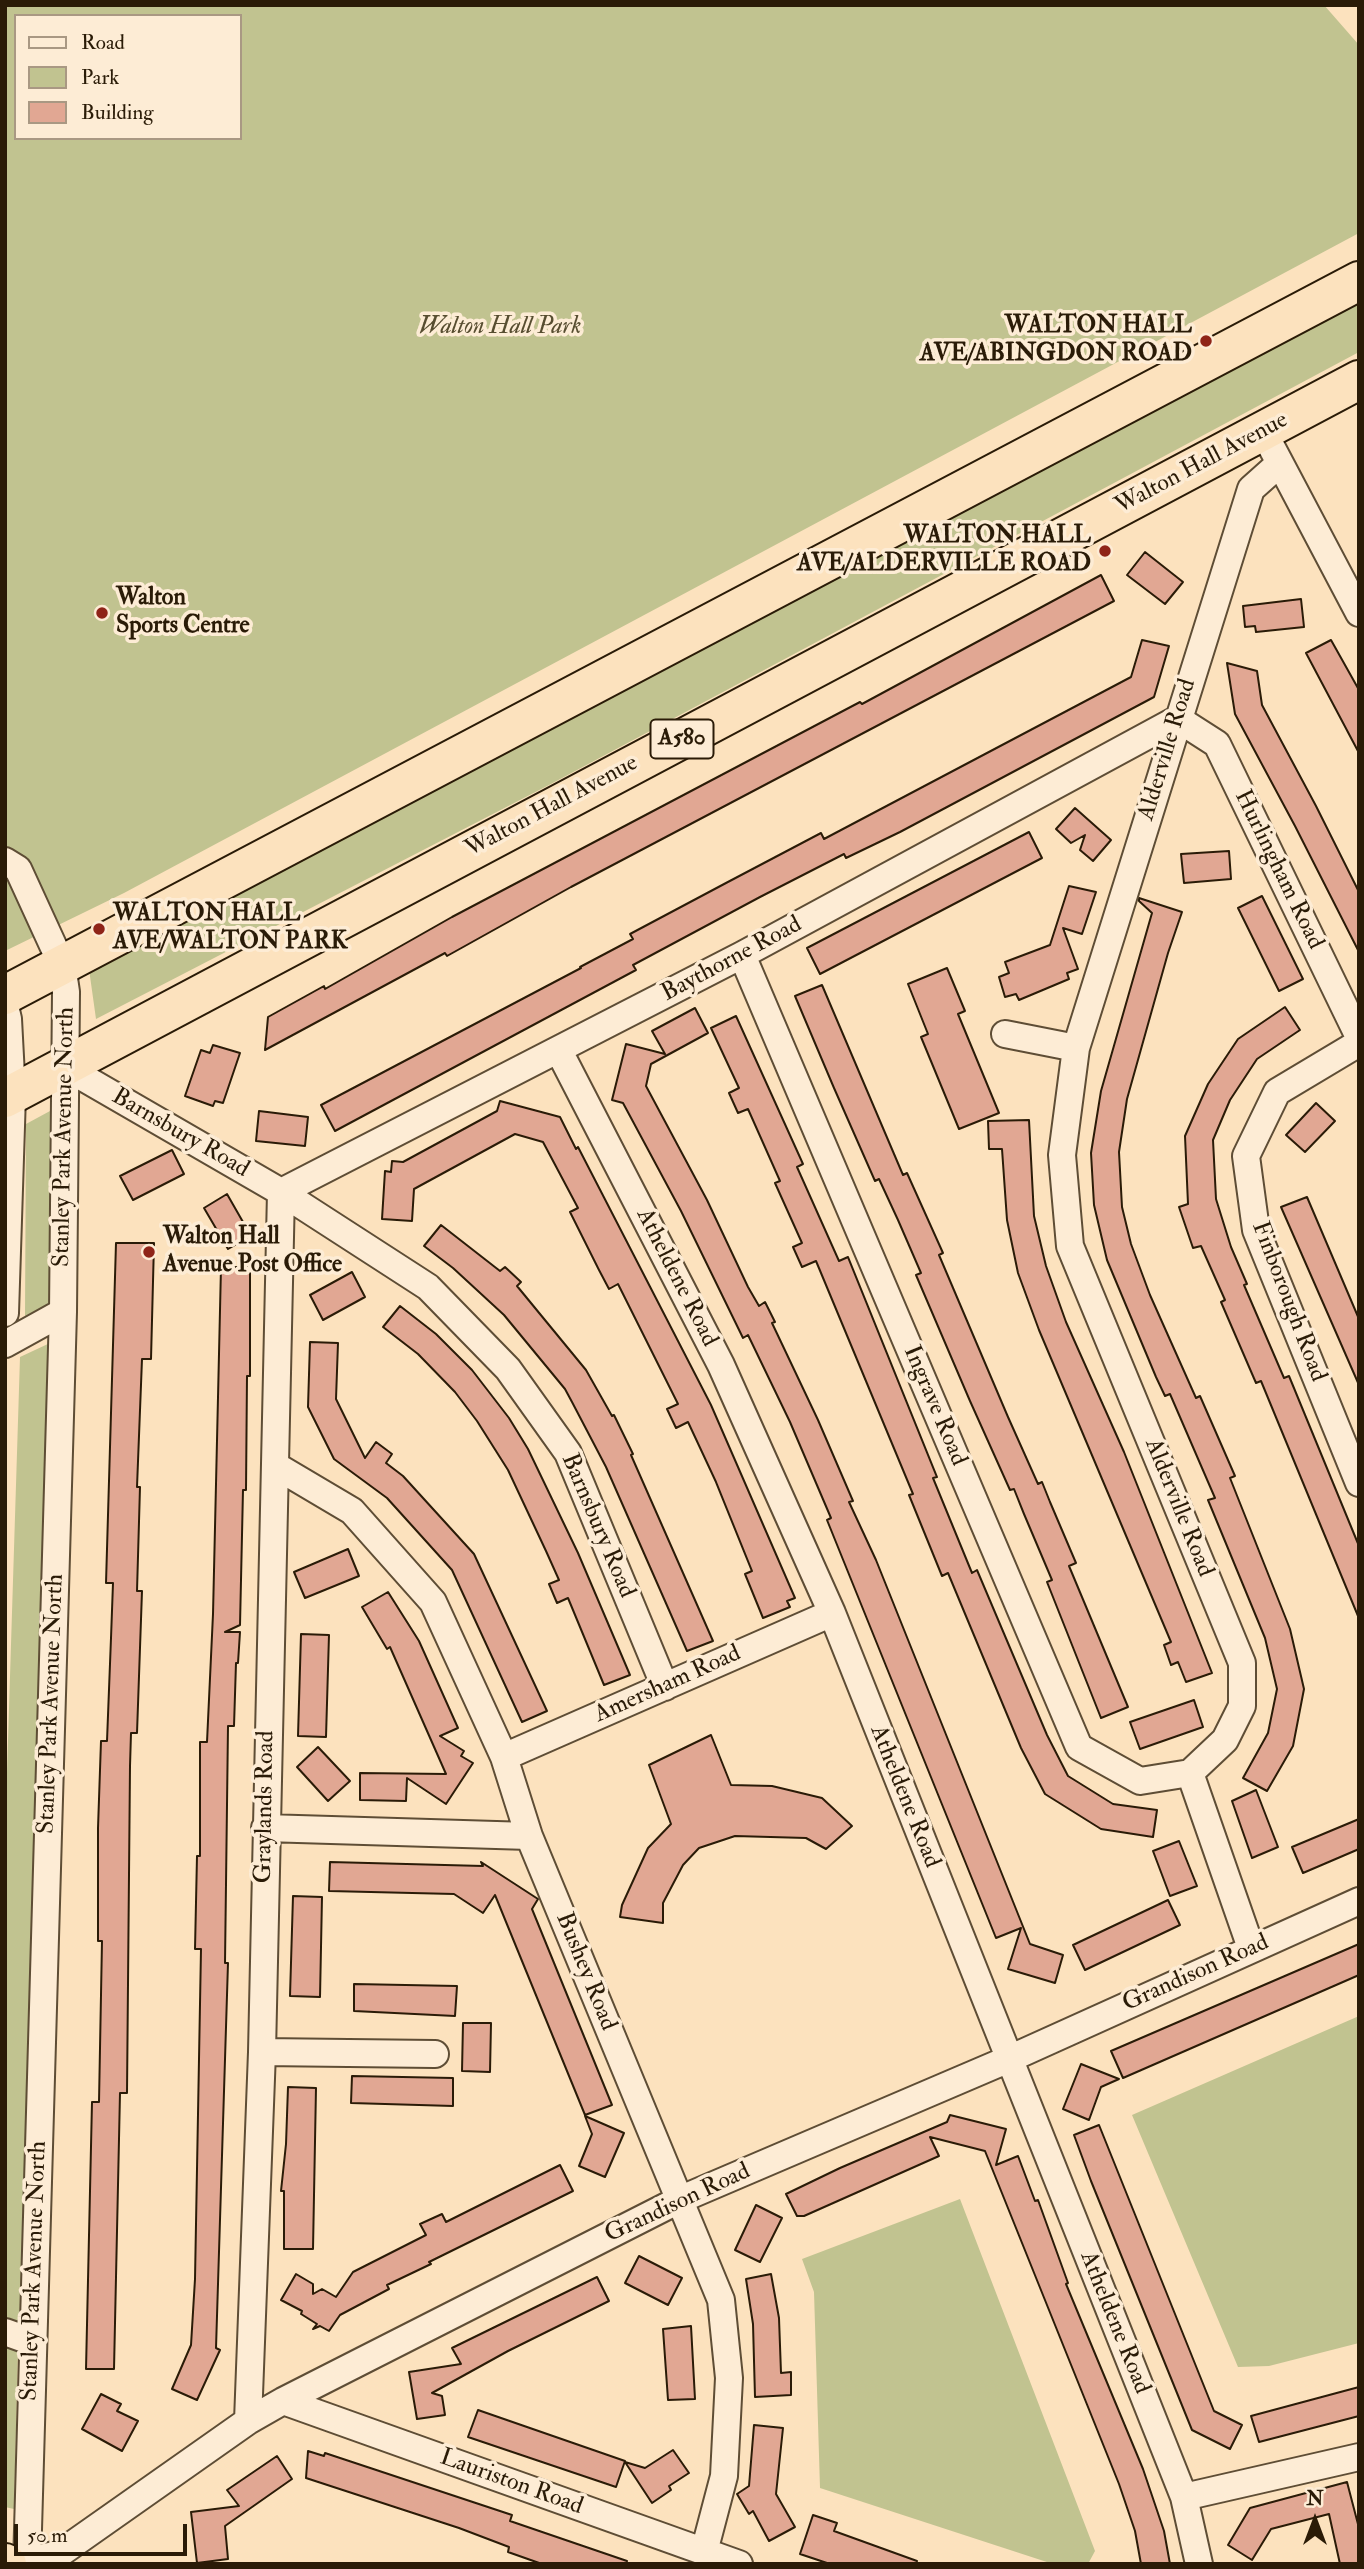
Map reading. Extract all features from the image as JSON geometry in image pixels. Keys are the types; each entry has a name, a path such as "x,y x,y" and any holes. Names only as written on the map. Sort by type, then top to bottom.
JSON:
{"highway":[{"path":"5,995 1359,281"},
{"name":"Walton Hall Avenue","path":"8,1096 159,1015 1272,447 1359,380"}],"street":[{"path":"1272,447 1359,613"},
{"name":"Alderville Road","path":"1190,1773 1225,1740 1242,1706 1242,1663 1070,1246 1062,1155 1076,1048 1251,489 1272,447"},
{"name":"Baythorne Road","path":"281,1192 742,955 1178,719"},
{"name":"Hurlingham Road","path":"1178,719 1217,744 1359,1037"},
{"name":"Stanley Park Avenue North","path":"5,861 18,869 62,965 66,992 63,1312 33,2342 17,2563"},
{"name":"Ingrave Road","path":"742,955 1079,1747 1140,1781 1190,1773"},
{"path":"5,1006 8,1019 5,1313"},
{"path":"1005,1034 1076,1048"},
{"name":"Finborough Road","path":"1359,1043 1277,1092 1246,1156 1256,1230 1359,1483"},
{"name":"Atheldene Road","path":"559,1051 721,1366 832,1613 1184,2497 1199,2564"},
{"name":"Barnsbury Road","path":"65,1067 281,1192 428,1287 508,1369 568,1453 665,1687"},
{"name":"Graylands Road","path":"248,2421 262,2052 281,1192"},
{"path":"5,1344 63,1312"},
{"name":"Bushey Road","path":"276,1466 352,1511 433,1602 504,1757 529,1836 721,2300 729,2378 724,2476 704,2552"},
{"name":"Amersham Road","path":"504,1757 832,1613"},
{"path":"1190,1773 1251,1948"},
{"path":"265,1828 529,1836"},
{"name":"Grandison Road","path":"17,2563 59,2554 248,2421 679,2200 1009,2059 1359,1901"},
{"path":"262,2052 435,2054"},
{"path":"5,2332 33,2342"},
{"name":"Lauriston Road","path":"283,2402 739,2564"},
{"path":"1184,2497 1359,2457"}],"green space":[{"name":"Walton Hall Park","path":"5,5 1324,5 1359,45 1359,233 124,893 5,951"},
{"path":"1359,299 1359,352 549,785 96,1019 89,969"},
{"path":"50,1111 53,1304 25,1316 26,1124"},
{"path":"50,1343 21,2323 5,2318 5,1836 20,1357"},
{"path":"1359,2016 1359,2343 1269,2366 1238,2367 1132,2115"},
{"path":"960,2199 1095,2551 1088,2564 1053,2564 820,2488 814,2292 802,2259"},
{"path":"5,2346 18,2349 14,2509 5,2507"}],"building":[{"path":"1145,552 1183,582 1165,604 1127,575"},
{"path":"1101,575 1114,601 265,1050 268,1017"},
{"path":"1301,599 1304,627 1256,632 1255,626 1245,627 1243,606"},
{"path":"1142,640 1169,646 1154,697 900,832 846,858 844,854 760,897 633,965 636,970 335,1131 321,1105 581,968 633,939 630,934 726,883 821,833 824,839 1131,677"},
{"path":"1331,640 1359,690 1359,753 1306,653"},
{"path":"1227,663 1257,671 1262,705 1359,892 1359,952 1235,714"},
{"path":"1075,808 1111,840 1093,861 1080,850 1085,835 1071,843 1056,829"},
{"path":"1029,832 1042,858 820,974 807,948"},
{"path":"1229,851 1231,879 1184,883 1181,854"},
{"path":"1069,886 1096,892 1082,934 1063,928 1078,969 1067,973 1069,979 1019,1000 1016,994 1005,997 999,977 1009,973 1005,962 1050,945"},
{"path":"1262,896 1303,979 1279,991 1238,908"},
{"path":"1139,898 1182,912 1127,1099 1119,1152 1122,1207 1131,1244 1150,1295 1196,1398 1200,1396 1235,1476 1230,1478 1290,1629 1304,1689 1293,1746 1267,1791 1243,1778 1268,1733 1277,1689 1265,1638 1208,1500 1215,1498 1170,1394 1165,1396 1156,1377 1107,1260 1094,1205 1091,1153 1101,1091 1152,913"},
{"path":"947,968 965,1011 958,1014 999,1113 959,1129 921,1037 928,1034 908,984"},
{"path":"822,985 903,1175 907,1173 943,1253 939,1255 1008,1417 1038,1484 1042,1482 1076,1563 1069,1566 1128,1707 1101,1718 1047,1582 1052,1580 1014,1489 1010,1490 970,1401 916,1275 921,1273 879,1179 875,1181 795,996"},
{"path":"1285,1007 1300,1030 1257,1059 1230,1100 1213,1140 1216,1199 1231,1247 1247,1284 1244,1285 1284,1378 1289,1376 1359,1546 1358,1616 1261,1381 1256,1383 1221,1302 1225,1300 1201,1246 1193,1248 1179,1207 1188,1204 1185,1136 1208,1084 1238,1039"},
{"path":"695,1008 708,1033 651,1064 646,1086 707,1200 748,1287 759,1306 765,1302 775,1322 772,1323 853,1501 849,1502 876,1560 1030,1944 1063,1955 1055,1983 1008,1969 1021,1928 996,1938 827,1520 831,1518 790,1422 748,1335 743,1338 681,1211 623,1103 612,1100 626,1044 665,1054 652,1031"},
{"path":"736,1016 803,1164 797,1167 839,1261 848,1257 937,1477 933,1478 972,1573 977,1570 1047,1735 1068,1776 1113,1804 1157,1810 1153,1837 1101,1829 1045,1794 1021,1748 948,1573 942,1576 909,1495 913,1494 816,1261 802,1267 793,1247 802,1243 775,1183 780,1181 748,1109 738,1113 729,1093 739,1088 711,1028"},
{"path":"213,1045 240,1053 223,1103 215,1101 213,1106 185,1096 201,1050 210,1053"},
{"path":"500,1101 560,1117 576,1149 578,1147 711,1405 795,1598 787,1601 790,1607 763,1618 745,1574 752,1571 716,1482 688,1422 676,1428 667,1409 678,1404 618,1284 609,1289 599,1270 570,1212 578,1208 543,1142 515,1134 414,1189 412,1221 382,1219 385,1171 391,1172 392,1161 403,1162 497,1111"},
{"path":"1316,1103 1335,1121 1305,1152 1286,1135"},
{"path":"259,1111 308,1117 305,1146 256,1141"},
{"path":"1029,1120 1034,1216 1046,1266 1066,1322 1124,1452 1212,1673 1186,1682 1178,1662 1171,1665 1164,1645 1171,1642 1039,1330 1018,1273 1007,1220 1002,1149 989,1149 988,1121"},
{"path":"172,1150 184,1174 133,1200 120,1176"},
{"path":"227,1194 251,1236 228,1249 204,1208"},
{"path":"1307,1197 1359,1319 1359,1385 1281,1207"},
{"path":"441,1225 500,1271 505,1267 521,1282 517,1286 586,1370 612,1416 614,1415 633,1454 631,1455 713,1641 687,1651 606,1467 565,1389 504,1315 453,1268 424,1246"},
{"path":"116,1243 154,1243 151,1359 142,1359 137,1487 140,1487 137,1591 142,1591 137,1733 131,1733 127,2093 120,2093 114,2369 86,2369 92,2102 99,2102 102,1941 98,1941 98,1828 101,1741 107,1741 113,1583 106,1583"},
{"path":"221,1267 250,1267 250,1376 247,1376 246,1490 243,1490 240,1625 225,1632 240,1632 234,1726 228,1726 225,1963 228,1963 216,2348 220,2350 197,2400 172,2389 191,2345 195,2279 201,1949 195,1949 197,1856 200,1856 200,1742 207,1742 213,1614"},
{"path":"352,1272 365,1297 323,1320 310,1295"},
{"path":"400,1306 436,1334 472,1370 509,1418 528,1449 578,1553 630,1675 604,1685 568,1598 557,1603 549,1584 559,1580 508,1470 455,1392 418,1354 383,1327"},
{"path":"310,1342 338,1343 336,1399 365,1458 376,1442 392,1454 386,1463 403,1476 474,1554 547,1711 522,1722 452,1570 387,1498 334,1459 308,1407"},
{"path":"348,1549 359,1576 305,1598 294,1572"},
{"path":"388,1592 419,1641 458,1728 440,1736 464,1751 461,1756 473,1763 446,1804 407,1778 406,1801 360,1800 360,1773 446,1774 390,1647 387,1649 362,1607"},
{"path":"301,1634 329,1635 326,1737 298,1736"},
{"path":"1194,1700 1203,1727 1140,1749 1130,1722"},
{"path":"711,1735 731,1785 772,1786 822,1798 852,1826 826,1849 806,1838 735,1836 699,1848 683,1865 663,1903 663,1923 620,1917 622,1905 648,1848 671,1824 649,1765"},
{"path":"318,1747 350,1781 328,1801 297,1767"},
{"path":"1256,1790 1278,1847 1252,1858 1232,1801"},
{"path":"1359,1819 1359,1849 1303,1873 1292,1847"},
{"path":"1179,1841 1197,1886 1170,1896 1153,1851"},
{"path":"330,1862 483,1866 481,1862 538,1899 532,1909 612,2105 585,2115 495,1895 483,1913 454,1894 329,1891"},
{"path":"293,1896 322,1897 320,1997 290,1996"},
{"path":"1168,1900 1180,1925 1085,1970 1073,1945"},
{"path":"1359,1944 1359,1975 1123,2078 1111,2051"},
{"path":"354,1984 457,1986 455,2016 354,2011"},
{"path":"463,2023 491,2023 490,2072 462,2071"},
{"path":"1081,2064 1119,2079 1101,2087 1089,2120 1063,2109"},
{"path":"352,2076 453,2078 453,2106 351,2103"},
{"path":"288,2087 316,2088 313,2249 284,2249 284,2191 281,2191"},
{"path":"950,2115 1006,2129 996,2165 1018,2156 1035,2201 1038,2200 1068,2283 1066,2284 1143,2469 1164,2531 1170,2564 1141,2564 1135,2531 1119,2484 985,2151 930,2137 939,2156 804,2216 797,2216 786,2194 947,2122"},
{"path":"585,2116 624,2133 605,2177 579,2166 592,2134"},
{"path":"1099,2125 1214,2411 1242,2425 1230,2449 1192,2430 1091,2181 1074,2135"},
{"path":"560,2165 573,2191 387,2285 389,2289 340,2315 329,2331 320,2326 313,2329 317,2324 301,2314 302,2311 281,2300 296,2274 313,2284 313,2294 322,2289 336,2297 353,2272 426,2235 420,2224 442,2214 446,2222"},
{"path":"756,2205 782,2218 760,2262 735,2250"},
{"path":"639,2256 682,2278 668,2305 625,2283"},
{"path":"771,2274 779,2318 781,2373 791,2372 791,2395 755,2397 753,2324 746,2279"},
{"path":"597,2277 609,2301 508,2351 432,2393 442,2396 445,2415 417,2419 409,2372 461,2364 452,2348"},
{"path":"691,2326 695,2399 668,2400 663,2329"},
{"path":"1359,2387 1359,2416 1259,2442 1251,2416"},
{"path":"101,2394 121,2404 117,2411 138,2421 122,2451 82,2429"},
{"path":"478,2410 625,2461 616,2487 468,2437"},
{"path":"754,2425 783,2428 776,2494 795,2527 769,2541 753,2511 749,2514 737,2494 749,2486"},
{"path":"673,2450 689,2473 669,2486 671,2490 652,2503 625,2462 645,2468"},
{"path":"308,2451 324,2456 325,2453 512,2515 510,2521 627,2561 626,2564 542,2564 508,2552 509,2547 459,2528 306,2478"},
{"path":"277,2456 292,2479 225,2526 228,2559 197,2563 191,2512 239,2506 227,2490"},
{"path":"1347,2482 1359,2528 1359,2564 1340,2564 1329,2514 1271,2529 1252,2560 1228,2545 1250,2508"},
{"path":"813,2515 837,2523 834,2531 917,2561 916,2564 830,2564 800,2554"}],"place":[{"name":"WALTON HALL AVE/ABINGDON ROAD","path":"1206,341"},
{"name":"WALTON HALL AVE/ALDERVILLE ROAD","path":"1105,551"},
{"name":"Walton Sports Centre","path":"102,613"},
{"name":"WALTON HALL AVE/WALTON PARK","path":"99,929"},
{"name":"Walton Hall Avenue Post Office","path":"149,1252"}]}
